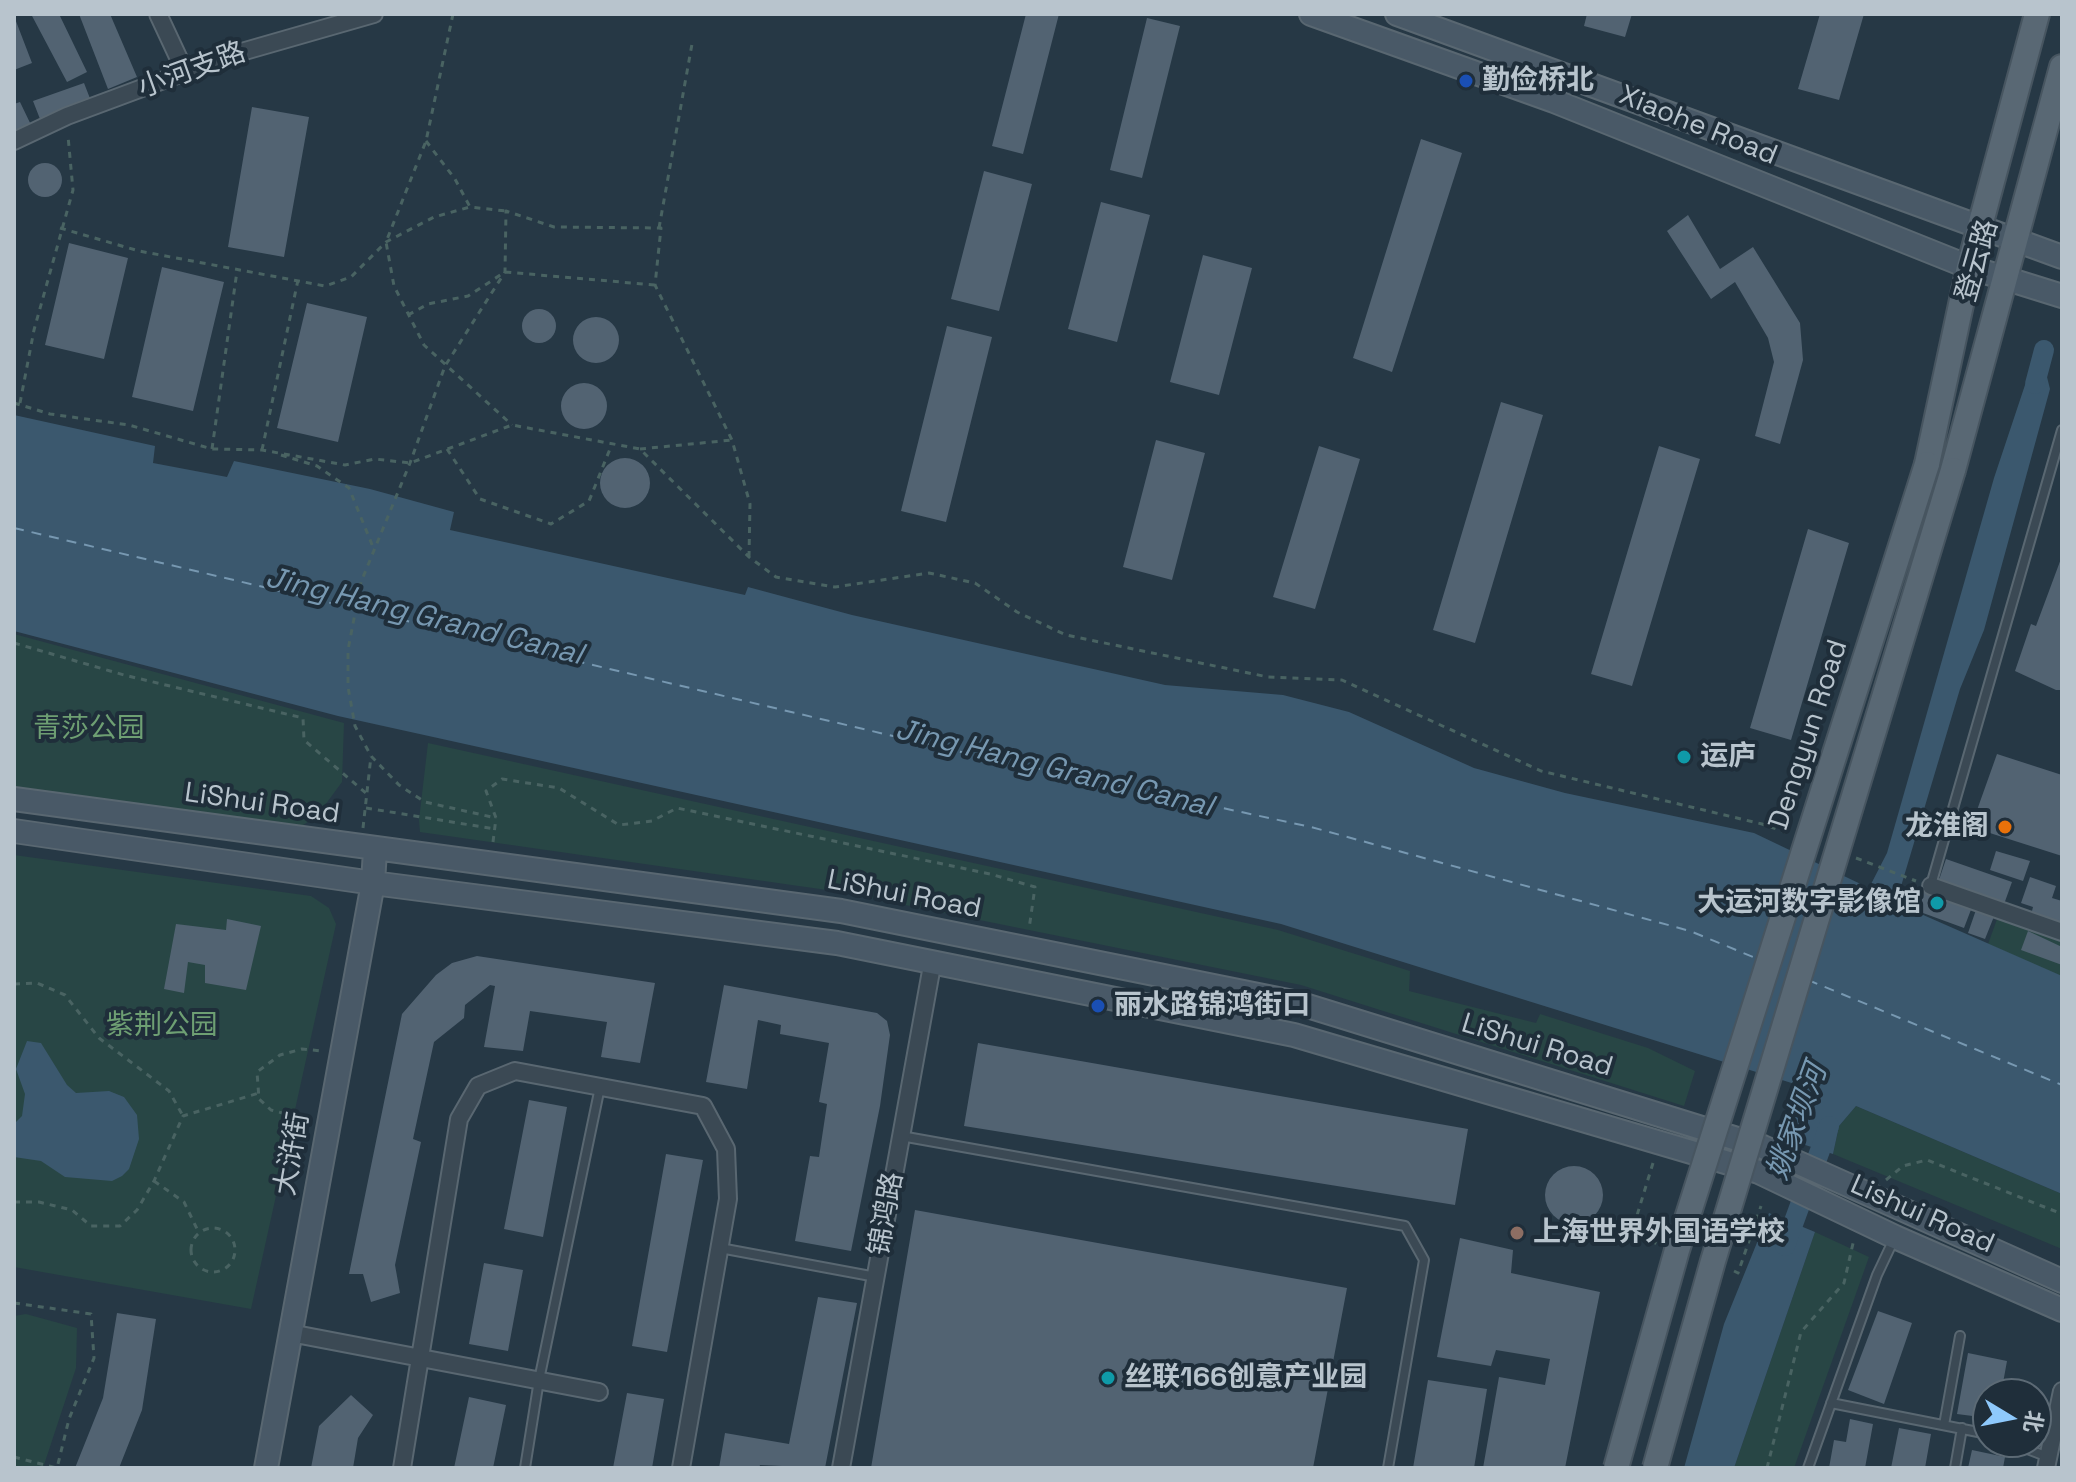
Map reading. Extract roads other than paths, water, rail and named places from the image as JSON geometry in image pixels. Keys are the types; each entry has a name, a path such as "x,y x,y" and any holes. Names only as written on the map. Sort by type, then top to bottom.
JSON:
{"main road":[{"name":"Xiaohe Road","path":"1311,14 1554,101 1969,267 2062,296"},
{"name":"Xiaohe Road","path":"1397,14 2062,257"},
{"name":"Dengyun Road","path":"1616,1468 1677,1250 1927,464 1969,267 2037,14"},
{"name":"登云路","path":"1953,470 2062,67"},
{"name":"Dengyun Road","path":"1655,1468 1713,1261 1953,470"},
{"name":"LiShui Road","path":"14,799 369,841 841,911 1298,1003 1763,1147"},
{"name":"LiShui Road","path":"14,831 373,883 837,943 933,960 1294,1035 1759,1172"},
{"name":"大浒街","path":"266,1468 373,883 369,841"},
{"name":"Lishui Road","path":"1763,1147 1874,1192 2062,1281"},
{"name":"Lishui Road","path":"1759,1172 1895,1237 2062,1310"}],"street":[{"path":"158,14 186,74"},
{"name":"小河支路","path":"14,141 67,116 231,55 374,14"},
{"path":"1926,884 2062,932"},
{"name":"锦鸿路","path":"841,1468 933,960"},
{"path":"402,1468 459,1119 478,1086 515,1071 703,1106 726,1149 728,1199 681,1468"},
{"path":"290,1333 599,1392"},
{"path":"2047,1463 2062,1391"}],"lane":[{"path":"1926,884 2062,430"},
{"path":"525,1468 539,1380 600,1086"},
{"path":"901,1136 1405,1226 1424,1260 1388,1468"},
{"path":"1808,1468 1877,1275 1895,1237"},
{"path":"720,1248 876,1277"},
{"path":"1944,1425 1960,1336"},
{"path":"1831,1403 1972,1430"},
{"path":"1955,1468 1962,1428"}],"water":[{"name":"Jing Hang Grand Canal","path":"2042,357 2050,389 1984,630 1960,689 1896,903 2062,976 2062,1194 1856,1106 1839,1126 1833,1154 1796,1142 1792,1119 1798,1085 1281,924 338,716 14,631 14,415 155,446 153,463 227,477 234,461 370,489 454,512 450,530 745,595 748,587 852,615 1165,685 1283,695 1349,712 1474,768 1565,793 1754,833 1869,888 1887,853 1994,478 2025,385"},
{"path":"27,1041 41,1043 67,1085 76,1093 109,1091 124,1097 137,1115 139,1139 129,1169 122,1176 112,1181 65,1177 41,1161 14,1157 14,1124 22,1116 25,1094 16,1069"},
{"path":"1769,1213 1815,1232 1734,1468 1684,1468 1724,1324"}],"waterway":[{"path":"2035,384 2044,350"},
{"name":"姚家坝河","path":"1785,1246 1829,1126"}],"place":[{"name":"勤俭桥北","path":"1466,81"},
{"name":"运庐","path":"1684,757"},
{"name":"龙淮阁","path":"2005,827"},
{"name":"大运河数字影像馆","path":"1937,903"},
{"name":"丽水路锦鸿街口","path":"1098,1006"},
{"name":"上海世界外国语学校","path":"1517,1233"},
{"name":"丝联166创意产业园","path":"1108,1378"}],"park label":[{"name":"青莎公园","path":"89,729"},
{"name":"紫荆公园","path":"162,1026"}]}
